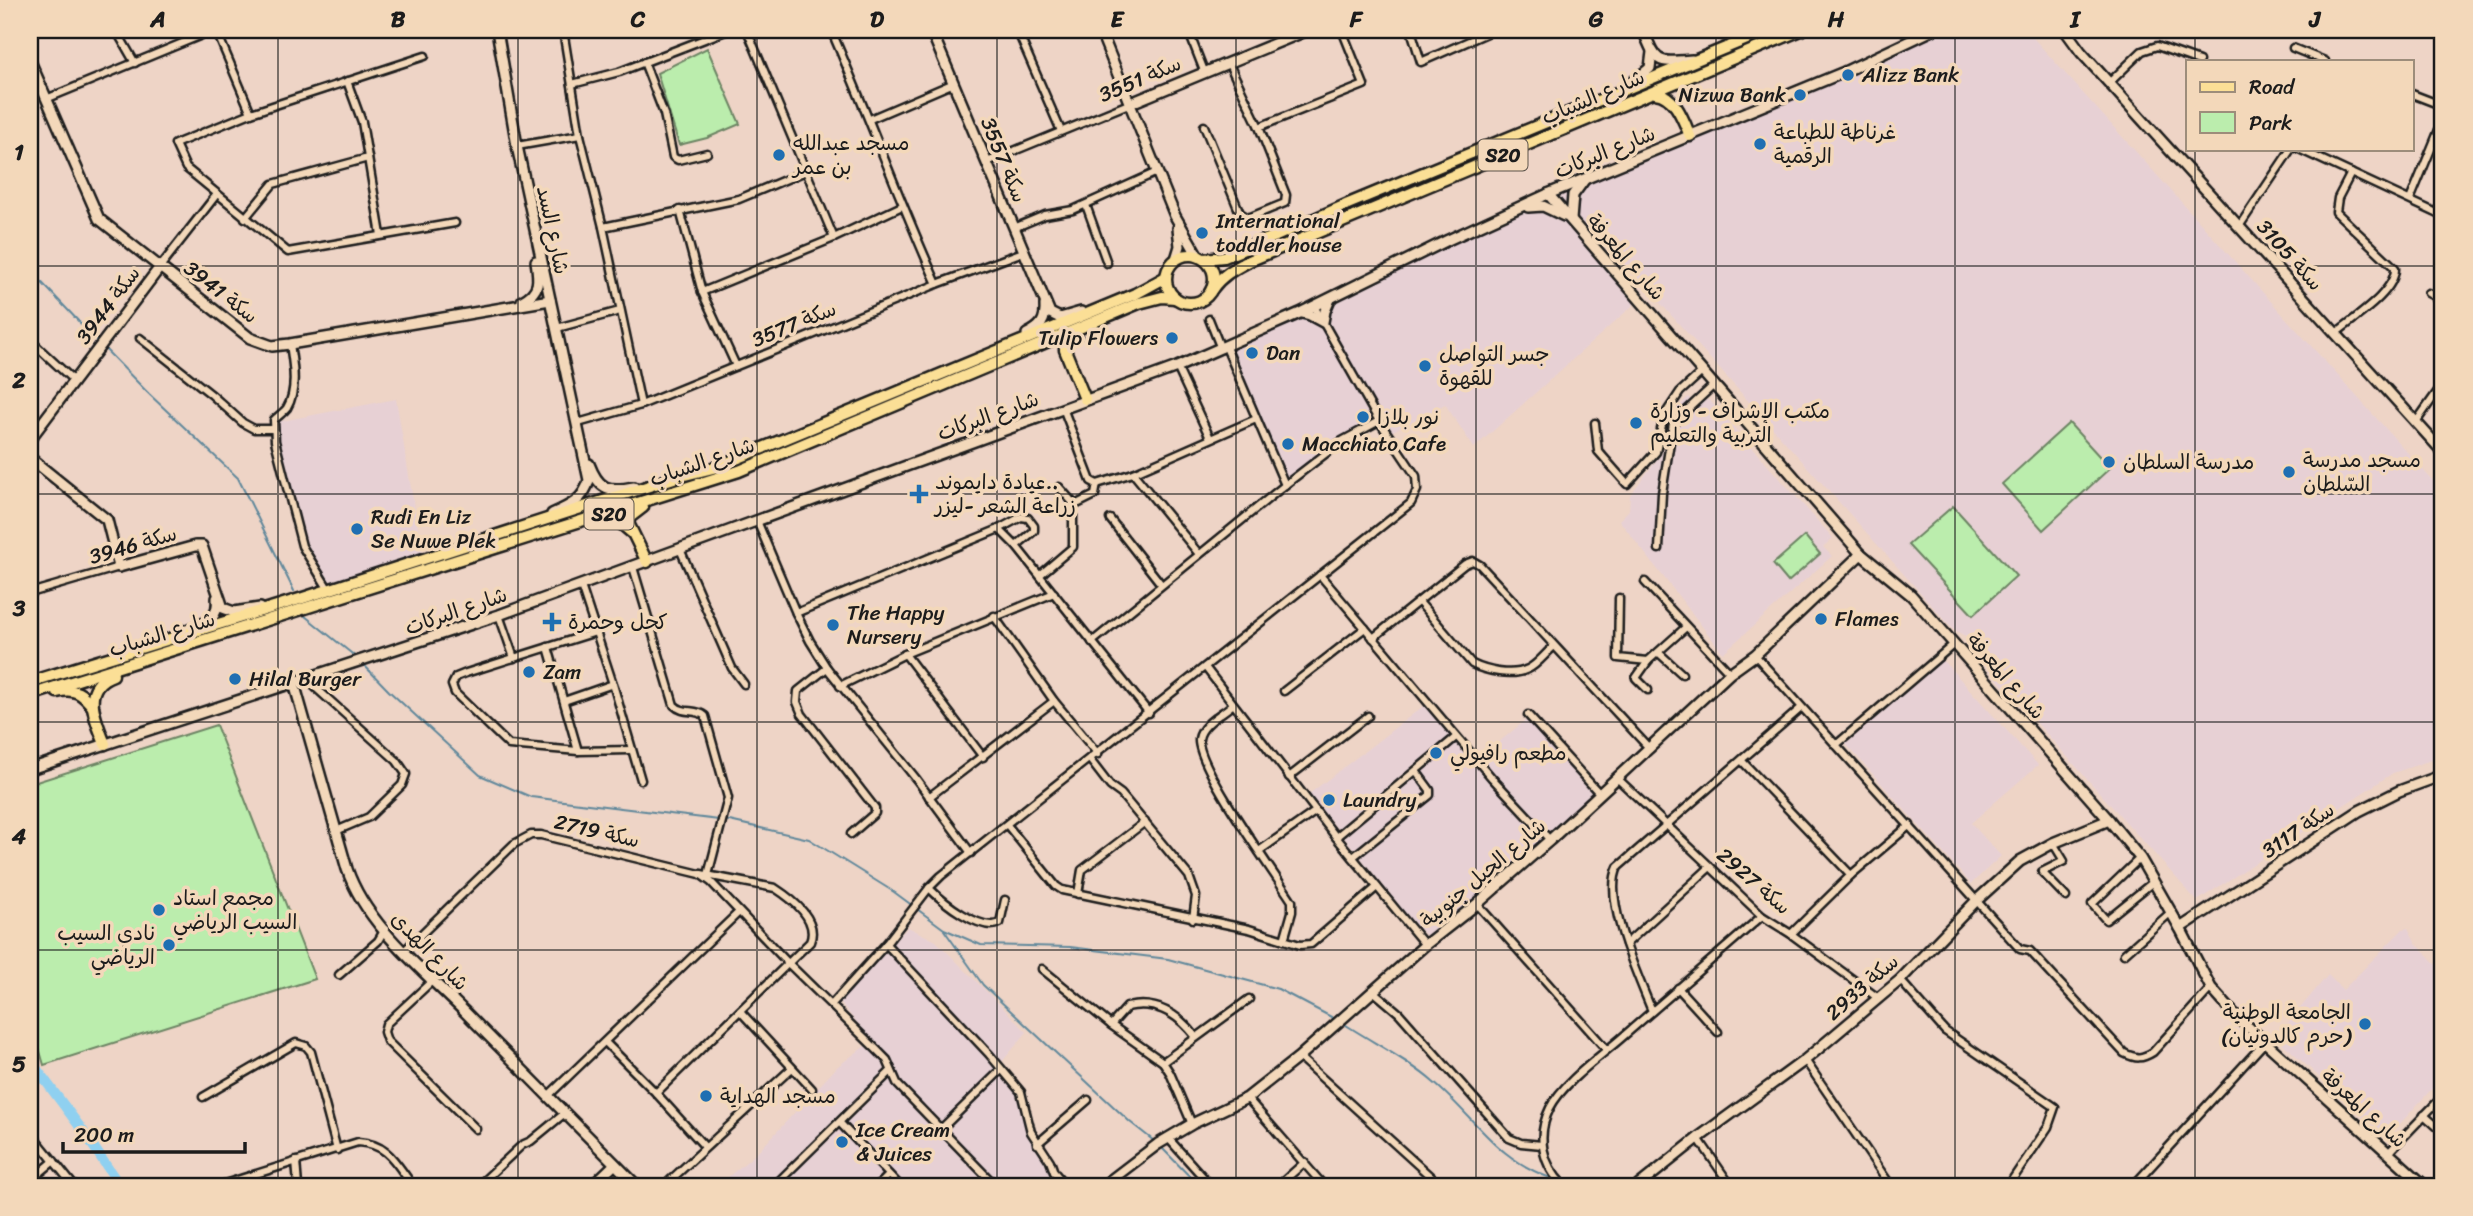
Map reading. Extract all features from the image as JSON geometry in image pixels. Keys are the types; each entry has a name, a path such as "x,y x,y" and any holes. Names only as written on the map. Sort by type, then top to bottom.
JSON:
{"main road":[{"name":"شارع الشباب","path":"1201,258 1224,257 1769,30"},
{"name":"شارع الشباب","path":"1212,289 1218,280 1231,270 1249,261 1801,30"},
{"path":"1678,82 1672,94 1690,136"},
{"path":"1653,92 1667,96 1674,103"},
{"name":"S20","path":"1176,259 1187,255 1201,258"},
{"path":"1201,258 1214,276 1212,289"},
{"path":"1175,298 1169,292 1166,277 1169,267 1176,259"},
{"name":"شارع الشباب","path":"30,682 329,590 677,477 717,467 1119,301 1166,277"},
{"name":"S20","path":"1175,298 1184,303 1194,303 1207,297 1212,289"},
{"name":"شارع الشباب","path":"30,697 739,471 1147,301 1162,297 1175,298"},
{"path":"1085,399 1065,344 1117,314"},
{"path":"999,364 1053,348 1062,352 1071,365"},
{"path":"647,562 628,523 636,511 669,495"},
{"path":"577,524 617,520 635,536"},
{"path":"105,744 93,707 93,692 104,678 245,628"},
{"path":"30,697 75,690 93,707"}],"street":[{"path":"116,30 135,62"},
{"path":"46,99 215,30 251,113"},
{"name":"شارع السد","path":"497,30 517,146 582,442"},
{"path":"563,30 580,135 641,404"},
{"path":"572,85 619,72 728,30"},
{"path":"747,30 834,238"},
{"path":"831,30 870,120 902,206 937,284"},
{"name":"سكة 3557","path":"931,30 1045,303"},
{"path":"1017,30 1061,131"},
{"path":"1100,30 1175,216 1201,258"},
{"path":"1188,30 1204,71"},
{"name":"سكة 3551","path":"987,162 1308,30"},
{"path":"1259,127 1364,85 1342,30"},
{"path":"1411,30 1421,62 1494,30"},
{"path":"1643,30 1652,52 1658,59 1665,62 1698,59"},
{"name":"شارع البركات","path":"30,769 499,615 1177,367 1300,313 1548,194 1842,73 1933,30"},
{"name":"سكة 3105","path":"2065,30 2109,83 2443,452"},
{"path":"2109,83 2142,51 2157,46 2196,60"},
{"path":"2293,48 2323,60"},
{"path":"1625,89 1650,68 1652,52"},
{"path":"425,56 251,113 175,144 186,168 288,252 455,223"},
{"name":"سكة 3941","path":"30,61 99,219 250,338 272,346 290,344 550,300"},
{"path":"644,62 662,105 673,157 678,160 707,153"},
{"path":"1204,126 1240,213 1248,218 1285,204 1286,195 1259,127 1228,62"},
{"path":"347,81 362,122 381,235"},
{"path":"870,120 954,83"},
{"path":"2414,95 2443,106"},
{"path":"2410,200 2443,120"},
{"path":"517,146 580,135"},
{"path":"2240,225 2290,150"},
{"path":"2301,150 2443,216"},
{"path":"245,218 273,184 368,158"},
{"path":"603,227 739,199 806,171"},
{"path":"1014,228 1045,215 1086,205 1157,172"},
{"path":"2336,333 2389,288 2395,277 2395,268 2336,212 2338,198 2351,173"},
{"path":"1516,209 1543,206 1571,220 1573,195 1585,179"},
{"name":"سكة 3944","path":"30,439 217,194"},
{"name":"شارع المعرفة","path":"1548,194 1861,554 1911,595 2109,820 2140,858 2211,988 2265,1042 2425,1186"},
{"path":"1086,205 1107,263"},
{"path":"702,292 834,238 902,206"},
{"path":"680,210 702,292 736,366"},
{"path":"1175,216 1180,239 1176,259"},
{"path":"514,304 528,298 538,287 533,246 534,228"},
{"name":"سكة 3577","path":"578,423 641,404 1023,252"},
{"path":"2428,293 2443,301"},
{"path":"1323,322 1331,298"},
{"path":"1045,303 1050,313 1060,318 1119,301"},
{"path":"981,358 1043,324 1045,303"},
{"path":"832,1004 886,944 929,887 1411,503 1415,497 1416,476 1379,421 1314,306"},
{"path":"557,328 620,311"},
{"path":"1300,313 1310,314 1323,322"},
{"path":"1209,319 1285,485"},
{"path":"140,338 243,423 254,429 274,429"},
{"path":"30,340 73,380"},
{"path":"290,344 294,370 292,395 286,410 274,420 275,442 302,546 329,590"},
{"path":"1177,367 1210,438"},
{"path":"1595,423 1598,451 1627,484 1656,452 1664,416 1681,392 1703,371"},
{"path":"1659,549 1662,492 1673,423 1715,384"},
{"path":"2416,422 2443,384"},
{"path":"1063,408 1091,481 1097,484 1133,473 1256,419"},
{"path":"1092,642 1342,441 1379,421"},
{"path":"582,442 598,482 615,491 677,477"},
{"path":"506,532 560,510 585,493 589,480 582,442"},
{"path":"30,458 107,520 119,567"},
{"path":"1133,473 1199,554"},
{"path":"1073,505 1093,497 1097,484"},
{"path":"1040,575 1073,547 1073,505 1059,487"},
{"path":"796,613 999,529 1021,517 1028,518 1034,531 1016,546"},
{"path":"1110,519 1161,584"},
{"path":"757,521 796,613 827,668 971,853"},
{"path":"999,529 1006,533 1149,713"},
{"name":"سكة 3946","path":"30,593 202,546 223,608 234,612 303,598"},
{"path":"680,550 732,668 744,684"},
{"name":"شارع الحيل جنوبية","path":"1103,1186 1168,1138 1247,1098 1299,1057 1424,944 1477,904 1550,840 1730,673 1755,655 1861,554"},
{"path":"1373,638 1465,564 1473,561 1480,565 1650,749"},
{"path":"633,567 674,705 684,712 699,712 705,716 727,790 726,806 708,875"},
{"path":"1320,575 1456,737 1550,840"},
{"path":"1645,582 1730,673"},
{"path":"581,586 641,780"},
{"name":"سكة 3946","path":"147,646 214,618 218,606 216,589"},
{"path":"840,686 905,654 1054,593"},
{"path":"1619,598 1618,658 1648,661"},
{"path":"1419,602 1472,664 1481,668 1503,671 1528,669 1553,647"},
{"path":"499,615 514,657"},
{"path":"994,616 1055,701 1098,754"},
{"path":"1648,690 1636,678 1648,661 1686,627"},
{"path":"1284,691 1365,628"},
{"path":"596,632 456,677 452,685 455,693 509,745 578,751 631,750"},
{"path":"1836,745 1954,644"},
{"path":"548,647 578,751"},
{"path":"1659,653 1682,674"},
{"path":"905,654 983,757"},
{"path":"1755,655 2020,949 2030,950 2124,1054 2144,1058 2153,1052 2211,988"},
{"path":"1205,667 1336,837 1424,944"},
{"path":"827,668 799,691 796,702 802,714 875,807 875,813 851,834"},
{"path":"306,679 397,761 406,775 402,785 369,817 336,831"},
{"name":"شارع الهدى","path":"294,683 354,890 364,906 404,951 637,1186"},
{"path":"564,701 613,684"},
{"path":"929,797 1055,701"},
{"path":"1232,705 1203,729 1200,744 1205,763 1292,901 1292,912 1284,940"},
{"path":"1652,1011 1626,944 1616,903 1615,875 1618,867 1801,708"},
{"path":"1528,715 1600,794"},
{"path":"1289,777 1368,716"},
{"path":"1336,837 1456,737"},
{"path":"1090,760 1189,876 1196,895 1193,919"},
{"path":"1742,761 1851,876"},
{"path":"1353,857 1430,795 1430,790 1416,771"},
{"name":"سكة 3117","path":"2180,928 2359,811 2399,791 2443,775"},
{"name":"سكة 2927","path":"1617,778 1762,916 1878,998"},
{"path":"1259,851 1316,811"},
{"name":"سكة 2933","path":"1637,1186 1805,1060 1900,980 1977,900 2020,861 2053,843 2109,820"},
{"path":"1078,894 1082,870 1145,822"},
{"path":"1791,934 1851,876 1910,825"},
{"path":"1008,826 1056,886 1067,892 1249,929 1300,945 1311,944 1377,887"},
{"name":"سكة 2719","path":"404,951 514,844 531,835 700,874 775,888 811,922 814,933 810,942 656,1093"},
{"path":"2053,843 2064,862 2042,872 2066,897"},
{"path":"2140,858 2092,905 2106,919 2153,882"},
{"path":"1626,944 1710,867"},
{"name":"سكة 2719","path":"700,874 887,1060 898,1085 996,1186"},
{"path":"929,887 941,900 963,915 994,925 1000,923 1005,900"},
{"path":"1477,904 1606,1050"},
{"path":"548,1096 739,912"},
{"path":"2124,954 2170,913"},
{"path":"1564,1186 1548,1167 1542,1146 1543,1128 1550,1106 1564,1089 1606,1050 1762,916"},
{"path":"339,975 377,941 385,929"},
{"path":"886,944 1021,1092 1031,1132 1054,1172 1066,1186"},
{"path":"1042,969 1163,1062 1192,1124"},
{"path":"433,980 386,1024 384,1031 387,1041 476,1129"},
{"path":"1900,980 1945,1031 2055,1107 2048,1128 2008,1186"},
{"path":"1678,988 1718,1032"},
{"path":"1373,991 1399,1013 1509,1138 1542,1146"},
{"path":"1163,1062 1249,999"},
{"path":"1111,1024 1127,1007 1148,1005 1178,1017 1195,1036"},
{"path":"740,1010 812,1089"},
{"path":"605,1042 705,1147"},
{"path":"2133,1186 2265,1042"},
{"path":"203,1097 296,1043 306,1046 311,1052 337,1150"},
{"path":"1299,1057 1438,1185"},
{"path":"1805,1060 1891,1186"},
{"path":"664,1186 792,1068"},
{"path":"942,1129 1001,1070"},
{"path":"774,1186 891,1071"},
{"path":"2388,1153 2443,1096"},
{"path":"1247,1098 1324,1186"},
{"path":"1037,1144 1088,1100"},
{"path":"478,1186 522,1145 531,1141 565,1113"},
{"path":"2424,1115 2443,1132"},
{"path":"840,1123 900,1186"},
{"path":"30,1132 74,1186"},
{"path":"1168,1138 1210,1186"},
{"path":"1698,1138 1731,1186"},
{"path":"218,1186 358,1142 374,1143 385,1150 413,1186"},
{"path":"30,1181 54,1161"},
{"path":"296,1161 298,1186"},
{"path":"1278,1186 1305,1162"},
{"path":"592,1186 615,1164"},
{"path":"878,1186 890,1175"},
{"path":"250,1177 250,1186"}],"shaded area":[{"name":"مدرسة السلطان","path":"1929,30 2026,30 2443,492 2443,756 2393,773 2197,901 1972,651 1965,636 1953,629 1591,226 1580,229 1640,299 1474,448 1445,404 1387,434 1378,421 1284,486 1226,347 1585,179"},
{"path":"1699,393 1703,399 1710,401 1833,538 1823,547 1832,556 1723,653 1619,520 1629,510 1630,495 1662,453 1666,421 1688,397 1691,400"},
{"path":"396,399 423,559 322,592 283,471 274,420 282,421"},
{"path":"1942,659 2038,765 1971,823 2001,856 1971,884 1846,744"},
{"path":"1430,701 1480,758 1528,718 1595,792 1472,902 1428,937 1416,926 1309,794"},
{"path":"908,927 936,941 1027,1032 1001,1063 1024,1093 1034,1135 1069,1186 717,1186 757,1153 838,1066 872,1041 839,1001"},
{"name":"الجامعة الوطنية (حرم كالدونيان)","path":"2408,928 2416,943 2443,972 2443,1086 2438,1082 2385,1138 2276,1037 2328,975 2343,990 2403,929"}],"green space":[{"path":"707,48 740,124 707,138 679,145 657,73"},
{"path":"2069,423 2110,468 2043,530 2002,484"},
{"path":"1953,506 2016,576 1973,615 1908,545"},
{"path":"1805,536 1820,554 1788,582 1773,564"},
{"name":"مجمع استاد السيب الرياضي","path":"216,725 315,979 44,1065 30,1017 30,784"}],"waterway":[{"path":"30,270 99,343"},
{"path":"103,347 238,478 294,591"},
{"path":"305,616 356,657"},
{"path":"362,663 480,775 531,797 719,820"},
{"path":"725,820 809,839 894,892 944,929 981,945 1070,947 1168,959 1278,989 1335,1019"},
{"path":"944,930 983,985 1130,1122 1154,1141"},
{"path":"1343,1023 1424,1074 1501,1149 1533,1170 1553,1179"},
{"path":"30,1060 120,1186"},
{"path":"1161,1147 1199,1186"},
{"path":"1565,1182 1587,1186"}],"place":[{"name":"Alizz Bank","path":"1848,75"},
{"name":"Nizwa Bank","path":"1800,95"},
{"name":"غرناطة للطباعة الرقمية","path":"1760,144"},
{"name":"مسجد عبدالله بن عمر","path":"779,155"},
{"name":"International toddler house","path":"1202,233"},
{"name":"Tulip Flowers","path":"1172,338"},
{"name":"Dan","path":"1252,353"},
{"name":"جسر التواصل للقهوة","path":"1425,366"},
{"name":"نور بلازا","path":"1363,417"},
{"name":"مكتب الإشراف - وزارة التربية والتعليم","path":"1636,423"},
{"name":"Macchiato Cafe","path":"1288,444"},
{"name":"مدرسة السلطان","path":"2109,462"},
{"name":"مسجد مدرسة السّلطان","path":"2289,472"},
{"name":"عيادة دايموند.. زراعة الشعر -ليزر","path":"919,494"},
{"name":"Rudi En Liz Se Nuwe Plek","path":"357,529"},
{"name":"Flames","path":"1821,619"},
{"name":"كحل وحمرة","path":"552,622"},
{"name":"The Happy Nursery","path":"833,625"},
{"name":"Zam","path":"529,672"},
{"name":"Hilal Burger","path":"235,679"},
{"name":"مطعم رافيولي","path":"1436,753"},
{"name":"Laundry","path":"1329,800"},
{"name":"مجمع استاد السيب الرياضي","path":"159,910"},
{"name":"نادي السيب الرياضي","path":"169,945"},
{"name":"الجامعة الوطنية (حرم كالدونيان)","path":"2365,1024"},
{"name":"مسجد الهداية","path":"706,1096"},
{"name":"Ice Cream & Juices","path":"842,1142"}]}
